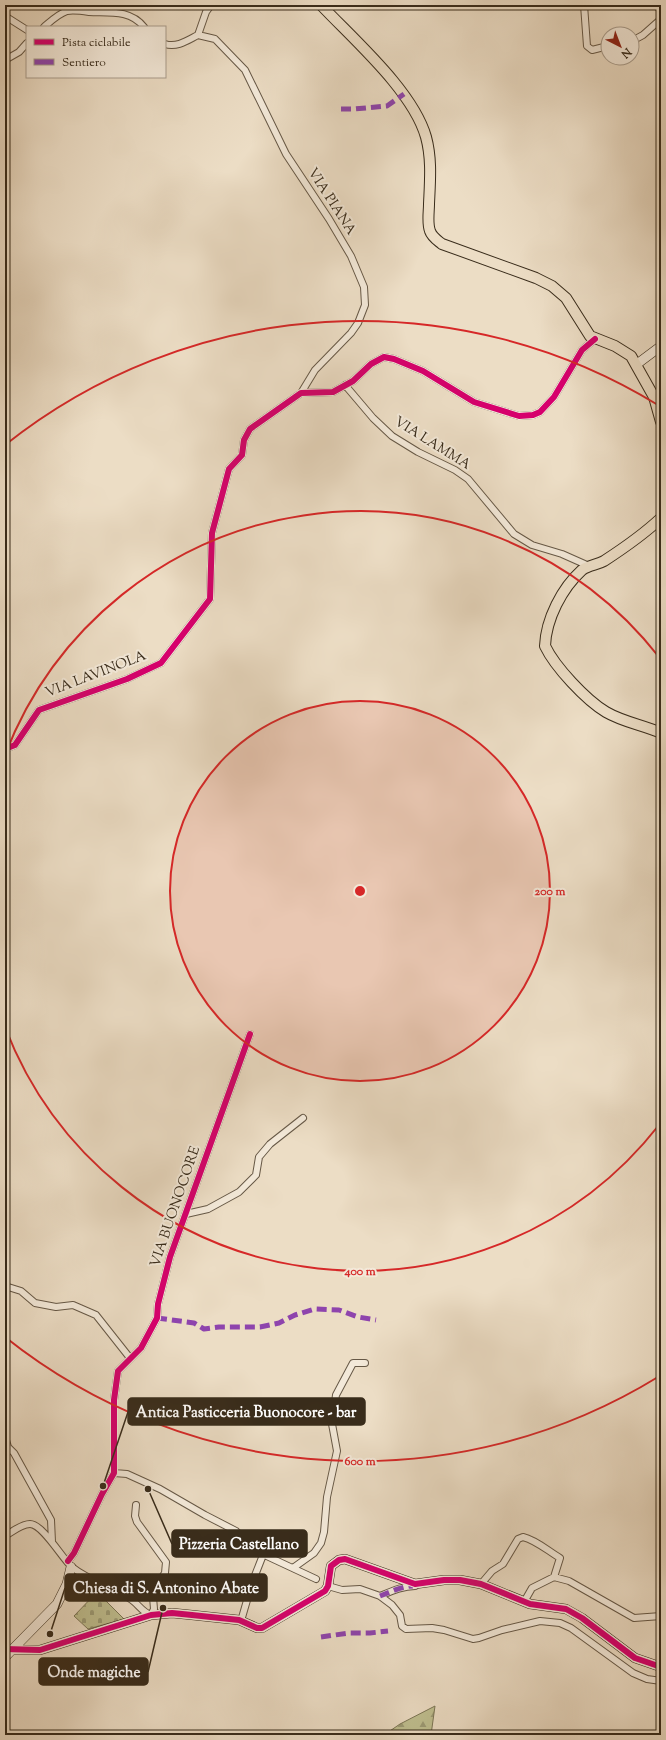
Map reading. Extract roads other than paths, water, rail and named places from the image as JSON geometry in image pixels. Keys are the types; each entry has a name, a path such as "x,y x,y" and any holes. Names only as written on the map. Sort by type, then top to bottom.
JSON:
{"main road":[{"path":"321,5 404,94 420,122 426,138 429,154 428,224 432,237 442,244 536,278 552,286 566,298 586,331 595,339 615,346 627,353 637,364 654,398 661,422"},
{"path":"660,520 612,556 600,563 584,569 568,585 552,616 545,646 556,664 592,702 606,712 661,733"}],"street":[{"path":"166,44 176,45 198,35 206,12 211,5"},
{"path":"584,5 587,46 592,50 600,48"},
{"path":"658,5 661,14"},
{"path":"45,26 62,13 68,11 116,12 136,19 143,26"},
{"path":"5,16 26,29"},
{"path":"640,37 661,18"},
{"name":"VIA PIANA","path":"198,35 215,39 245,70 286,154 329,219 351,256 364,287 365,305 358,323 351,333 315,370 301,393"},
{"path":"5,60 20,52 26,44"},
{"path":"301,393 333,392 353,381 371,364 384,357 394,359 438,378 474,402 519,416 533,415 545,407 554,397 582,350 595,339"},
{"path":"637,364 661,346"},
{"name":"VIA LAMMA","path":"345,385 373,418 392,436 468,479 514,534 532,545 569,557 589,566"},
{"name":"VIA LAVINOLA","path":"5,749 15,745 39,710 127,679 161,663 210,599 212,533 229,469 242,455 244,440 250,429 301,393"},
{"name":"VIA BUONOCORE","path":"69,1564 102,1494 114,1473 116,1381 118,1371 141,1348 157,1318 158,1304 170,1257 250,1034"},
{"path":"186,1214 208,1209 239,1192 256,1174 259,1157 270,1144 303,1118"},
{"path":"5,1286 21,1291 35,1303 56,1307 73,1305 96,1315 130,1358"},
{"path":"293,1568 314,1553 321,1543 324,1532 327,1497 337,1451 332,1424 336,1395 353,1363 365,1363"},
{"path":"5,1371 5,1410"},
{"path":"5,1437 8,1447 14,1453 51,1520 52,1542"},
{"path":"114,1473 127,1474 160,1489 236,1531 256,1551 316,1579"},
{"path":"136,1505 135,1516 137,1522 166,1562 165,1573 154,1589 154,1609 151,1615"},
{"path":"5,1536 22,1525 35,1525 52,1542 69,1564 132,1600 144,1613 151,1615"},
{"path":"481,1584 492,1571 503,1564 518,1539 523,1537 528,1538 560,1558 554,1577"},
{"path":"241,1621 252,1583 263,1555"},
{"path":"9,1650 40,1650 151,1615 172,1613 241,1621 257,1628 266,1626 319,1595 328,1586 331,1566 339,1560 345,1559 415,1584 444,1580 460,1580 481,1584 524,1602 566,1609 582,1618 635,1658 661,1667"},
{"path":"5,1657 9,1650 24,1638 57,1604 67,1584 69,1564"},
{"path":"524,1602 532,1588 554,1577 569,1581 634,1618 661,1616"},
{"path":"380,1596 400,1590 405,1586 417,1586 444,1580"},
{"path":"328,1586 342,1590 360,1589 380,1596 392,1605 400,1615 402,1626 406,1628 432,1628 473,1639 540,1621 560,1623 571,1628 633,1673 647,1679 659,1680"},
{"path":"24,1638 26,1643 34,1650"}],"place":[{"name":"Antica Pasticceria Buonocore - bar","path":"103,1486"},
{"name":"Pizzeria Castellano","path":"148,1489"},
{"name":"Onde magiche","path":"163,1608"},
{"name":"Chiesa di S. Antonino Abate","path":"50,1634"}]}
